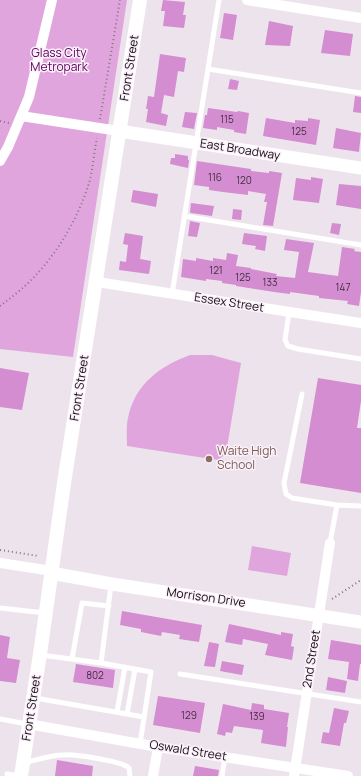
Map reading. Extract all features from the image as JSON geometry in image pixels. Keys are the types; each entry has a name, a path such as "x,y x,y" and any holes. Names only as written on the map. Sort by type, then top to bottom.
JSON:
{"main road":[{"name":"Front Street","path":"18,772 40,654 51,572 140,0"}],"street":[{"path":"0,161 8,147 29,97 52,0"},
{"path":"247,0 361,18"},
{"path":"21,116 119,131"},
{"name":"East Broadway","path":"119,131 361,168"},
{"name":"Essex Street","path":"96,282 361,323"},
{"name":"2nd Street","path":"295,772 307,693 324,616 330,543"},
{"path":"0,563 51,572"},
{"name":"Morrison Drive","path":"51,572 112,584 361,622"},
{"name":"Oswald Street","path":"28,724 140,744 225,757 295,772 348,776"},
{"path":"153,776 158,747"}],"lane":[{"path":"172,294 219,0"},
{"path":"208,69 361,93"},
{"path":"184,216 361,245"},
{"path":"289,312 285,340 288,346 298,349 361,359"},
{"path":"302,394 284,483 286,494 292,498 338,505 361,506"},
{"path":"330,543 338,505"},
{"path":"101,663 112,584"},
{"path":"72,659 82,603 108,606"},
{"path":"0,608 46,613"},
{"path":"40,654 151,672 140,744"},
{"path":"118,712 125,667"},
{"path":"127,714 135,669"},
{"path":"180,674 361,702"},
{"path":"33,698 144,717"},
{"path":"0,719 28,724"},
{"path":"18,772 64,755 126,764 129,768 130,776"},
{"path":"222,776 225,757"}],"path":[{"path":"0,306 35,276 54,252 79,209 89,183 120,0"},
{"path":"0,550 39,556"},
{"path":"324,616 332,599 361,580"}],"green space":[{"name":"Glass City Metropark","path":"0,0 127,0 73,357 0,349"},
{"path":"190,355 212,355 241,363 226,454 218,460 127,446 128,418 136,395 150,378 159,371 179,359"},
{"path":"252,546 291,553 287,576 248,570"}],"building":[{"path":"163,0 185,2 183,15 186,15 184,28 163,26 165,11 161,11"},
{"path":"224,13 237,15 233,40 220,38"},
{"path":"269,21 293,26 290,46 265,45"},
{"path":"325,30 353,34 350,56 321,53"},
{"path":"160,54 186,58 184,72 178,71 174,97 164,95 161,113 168,115 166,126 146,122 148,96 154,97"},
{"path":"230,79 239,81 237,90 228,89"},
{"path":"355,96 361,97 361,113 353,112"},
{"path":"208,108 249,113 246,134 217,127 217,130 203,128 205,115 207,115"},
{"path":"185,112 197,113 194,129 182,127"},
{"path":"266,118 295,123 295,120 308,121 308,118 320,120 316,145 263,136"},
{"path":"336,128 361,133 359,152 333,148"},
{"path":"175,154 188,156 188,168 170,164 171,158 175,158"},
{"path":"197,161 251,169 251,171 282,173 273,226 263,225 267,202 264,202 266,194 248,191 248,195 223,192 209,190 209,187 194,185"},
{"path":"311,177 323,179 319,203 293,200 296,178 311,180"},
{"path":"339,184 361,186 361,209 336,205"},
{"path":"133,190 158,194 156,207 131,202"},
{"path":"191,203 214,206 212,216 191,213"},
{"path":"233,209 242,210 241,220 232,219"},
{"path":"190,221 200,223 197,237 188,236"},
{"path":"332,223 341,224 339,235 330,233"},
{"path":"125,233 143,236 140,259 151,261 149,274 119,270 120,261 126,262 128,245 123,244"},
{"path":"244,233 267,236 265,251 255,249 256,246 242,244"},
{"path":"286,239 314,243 308,272 338,276 342,247 355,249 354,251 361,252 361,292 359,306 347,304 348,301 319,298 319,296 290,292 290,294 274,292 236,286 222,283 222,281 206,279 206,281 181,277 183,259 196,261 196,258 213,261 213,258 226,260 227,253 238,255 236,266 277,274 276,276 295,278 299,252 284,250"},
{"path":"0,368 29,373 22,410 0,407"},
{"path":"318,378 361,385 361,401 357,428 361,428 361,493 300,483"},
{"path":"122,611 202,625 199,642 179,639 180,635 162,632 161,636 141,632 141,629 120,625"},
{"path":"229,624 281,635 281,632 293,634 291,646 294,647 292,660 265,655 268,644 243,639 242,645 225,642"},
{"path":"0,635 10,637 7,658 20,660 16,683 0,681"},
{"path":"331,640 361,645 361,664 358,681 347,679 349,662 328,659"},
{"path":"209,642 219,644 215,667 204,666"},
{"path":"222,661 244,665 242,675 220,671"},
{"path":"76,664 115,670 113,688 73,682"},
{"path":"328,677 347,681 345,693 326,690"},
{"path":"158,696 205,703 200,733 153,725"},
{"path":"252,703 264,705 264,709 289,713 286,747 261,743 263,730 234,726 232,733 226,732 225,736 217,734 223,704 251,710"},
{"path":"334,708 349,711 346,723 344,723 340,746 321,743 323,732 329,733"},
{"path":"57,760 93,766 92,776 55,776"},
{"path":"195,766 219,770 218,776 193,776"}],"place":[{"name":"Waite High School","path":"209,459"}]}
